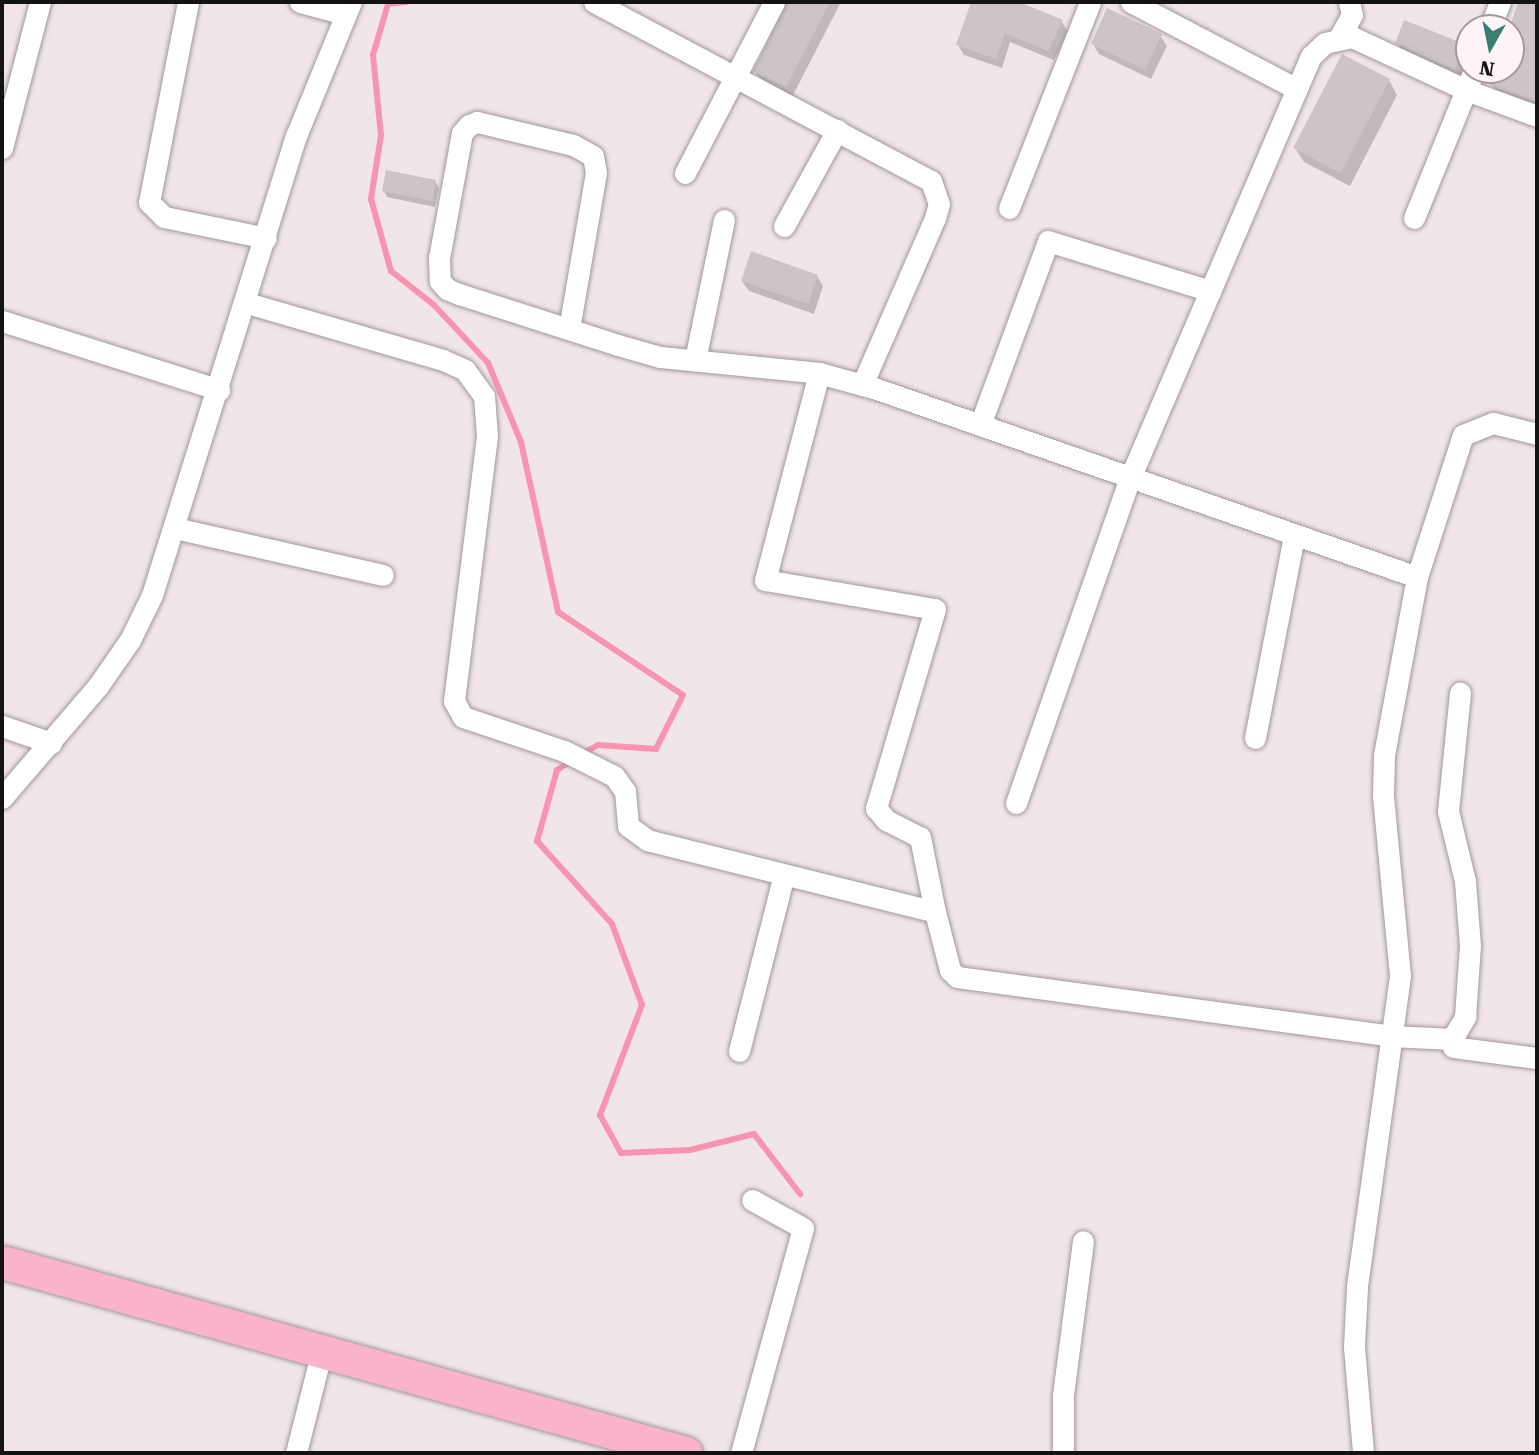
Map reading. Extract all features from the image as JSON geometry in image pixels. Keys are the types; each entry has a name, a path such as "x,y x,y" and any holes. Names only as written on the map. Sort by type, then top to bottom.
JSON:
{"main road":[{"path":"2,1262 686,1453"}],"street":[{"path":"2,148 40,2"},
{"path":"188,2 148,189 149,202 164,217 266,239"},
{"path":"2,798 51,743 130,640 152,595 247,303 296,136 348,8 300,2"},
{"path":"594,2 735,74 931,181 939,204 862,385"},
{"path":"685,173 775,2"},
{"path":"1009,208 1090,2"},
{"path":"1131,2 1297,89"},
{"path":"1339,38 1352,15 1349,2"},
{"path":"1016,803 1130,478 1311,56 1325,43 1352,37 1455,75"},
{"path":"1414,218 1468,84"},
{"path":"1477,84 1537,116"},
{"path":"569,329 596,173 593,156 573,145 477,122 469,125 462,133 439,258 440,281 458,294 569,329 660,357 819,373 862,385 1417,577"},
{"path":"784,226 837,130"},
{"path":"695,359 724,220"},
{"path":"980,425 1048,241 1211,291"},
{"path":"247,303 443,360 465,370 477,382 484,396 487,436 460,638 456,709 472,722 564,751 591,764 621,784 628,826 638,836 934,912"},
{"path":"2,321 219,390"},
{"path":"819,373 765,580 935,608 876,808 886,820 920,837 934,912 950,970 968,981 1392,1036 1452,1039 1465,1017 1469,916 1448,798 1460,693"},
{"path":"1363,1453 1354,1347 1357,1287 1363,1217 1392,1036 1399,940 1383,796 1384,755 1417,577 1462,435 1482,424 1493,423 1537,434"},
{"path":"175,528 383,575"},
{"path":"1255,738 1294,535"},
{"path":"2,726 51,743"},
{"path":"739,1051 784,875"},
{"path":"1453,1047 1537,1058"},
{"path":"741,1453 803,1228 752,1200"},
{"path":"1063,1453 1063,1395 1083,1241"},
{"path":"296,1453 322,1350"}],"building":[{"path":"787,2 830,2 786,87 753,71"},
{"path":"971,2 1019,2 1063,20 1048,51 1005,33 996,59 956,45"},
{"path":"1518,2 1537,2 1537,102 1490,85 1525,84 1525,14 1514,14"},
{"path":"1107,8 1162,34 1145,70 1091,44"},
{"path":"1404,20 1455,40 1455,70 1395,43"},
{"path":"1342,54 1390,79 1341,173 1293,148"},
{"path":"386,170 436,180 432,201 382,191"},
{"path":"751,251 818,275 808,304 741,281"}],"waterway":[{"path":"406,2 388,4 373,55 381,135 371,199 391,271 434,305 488,363 521,442 558,612 683,695 656,749 598,745 580,755"},
{"path":"571,761 557,770 537,841 612,924 642,1005 600,1115 621,1153 690,1150 754,1134 800,1194"}]}
